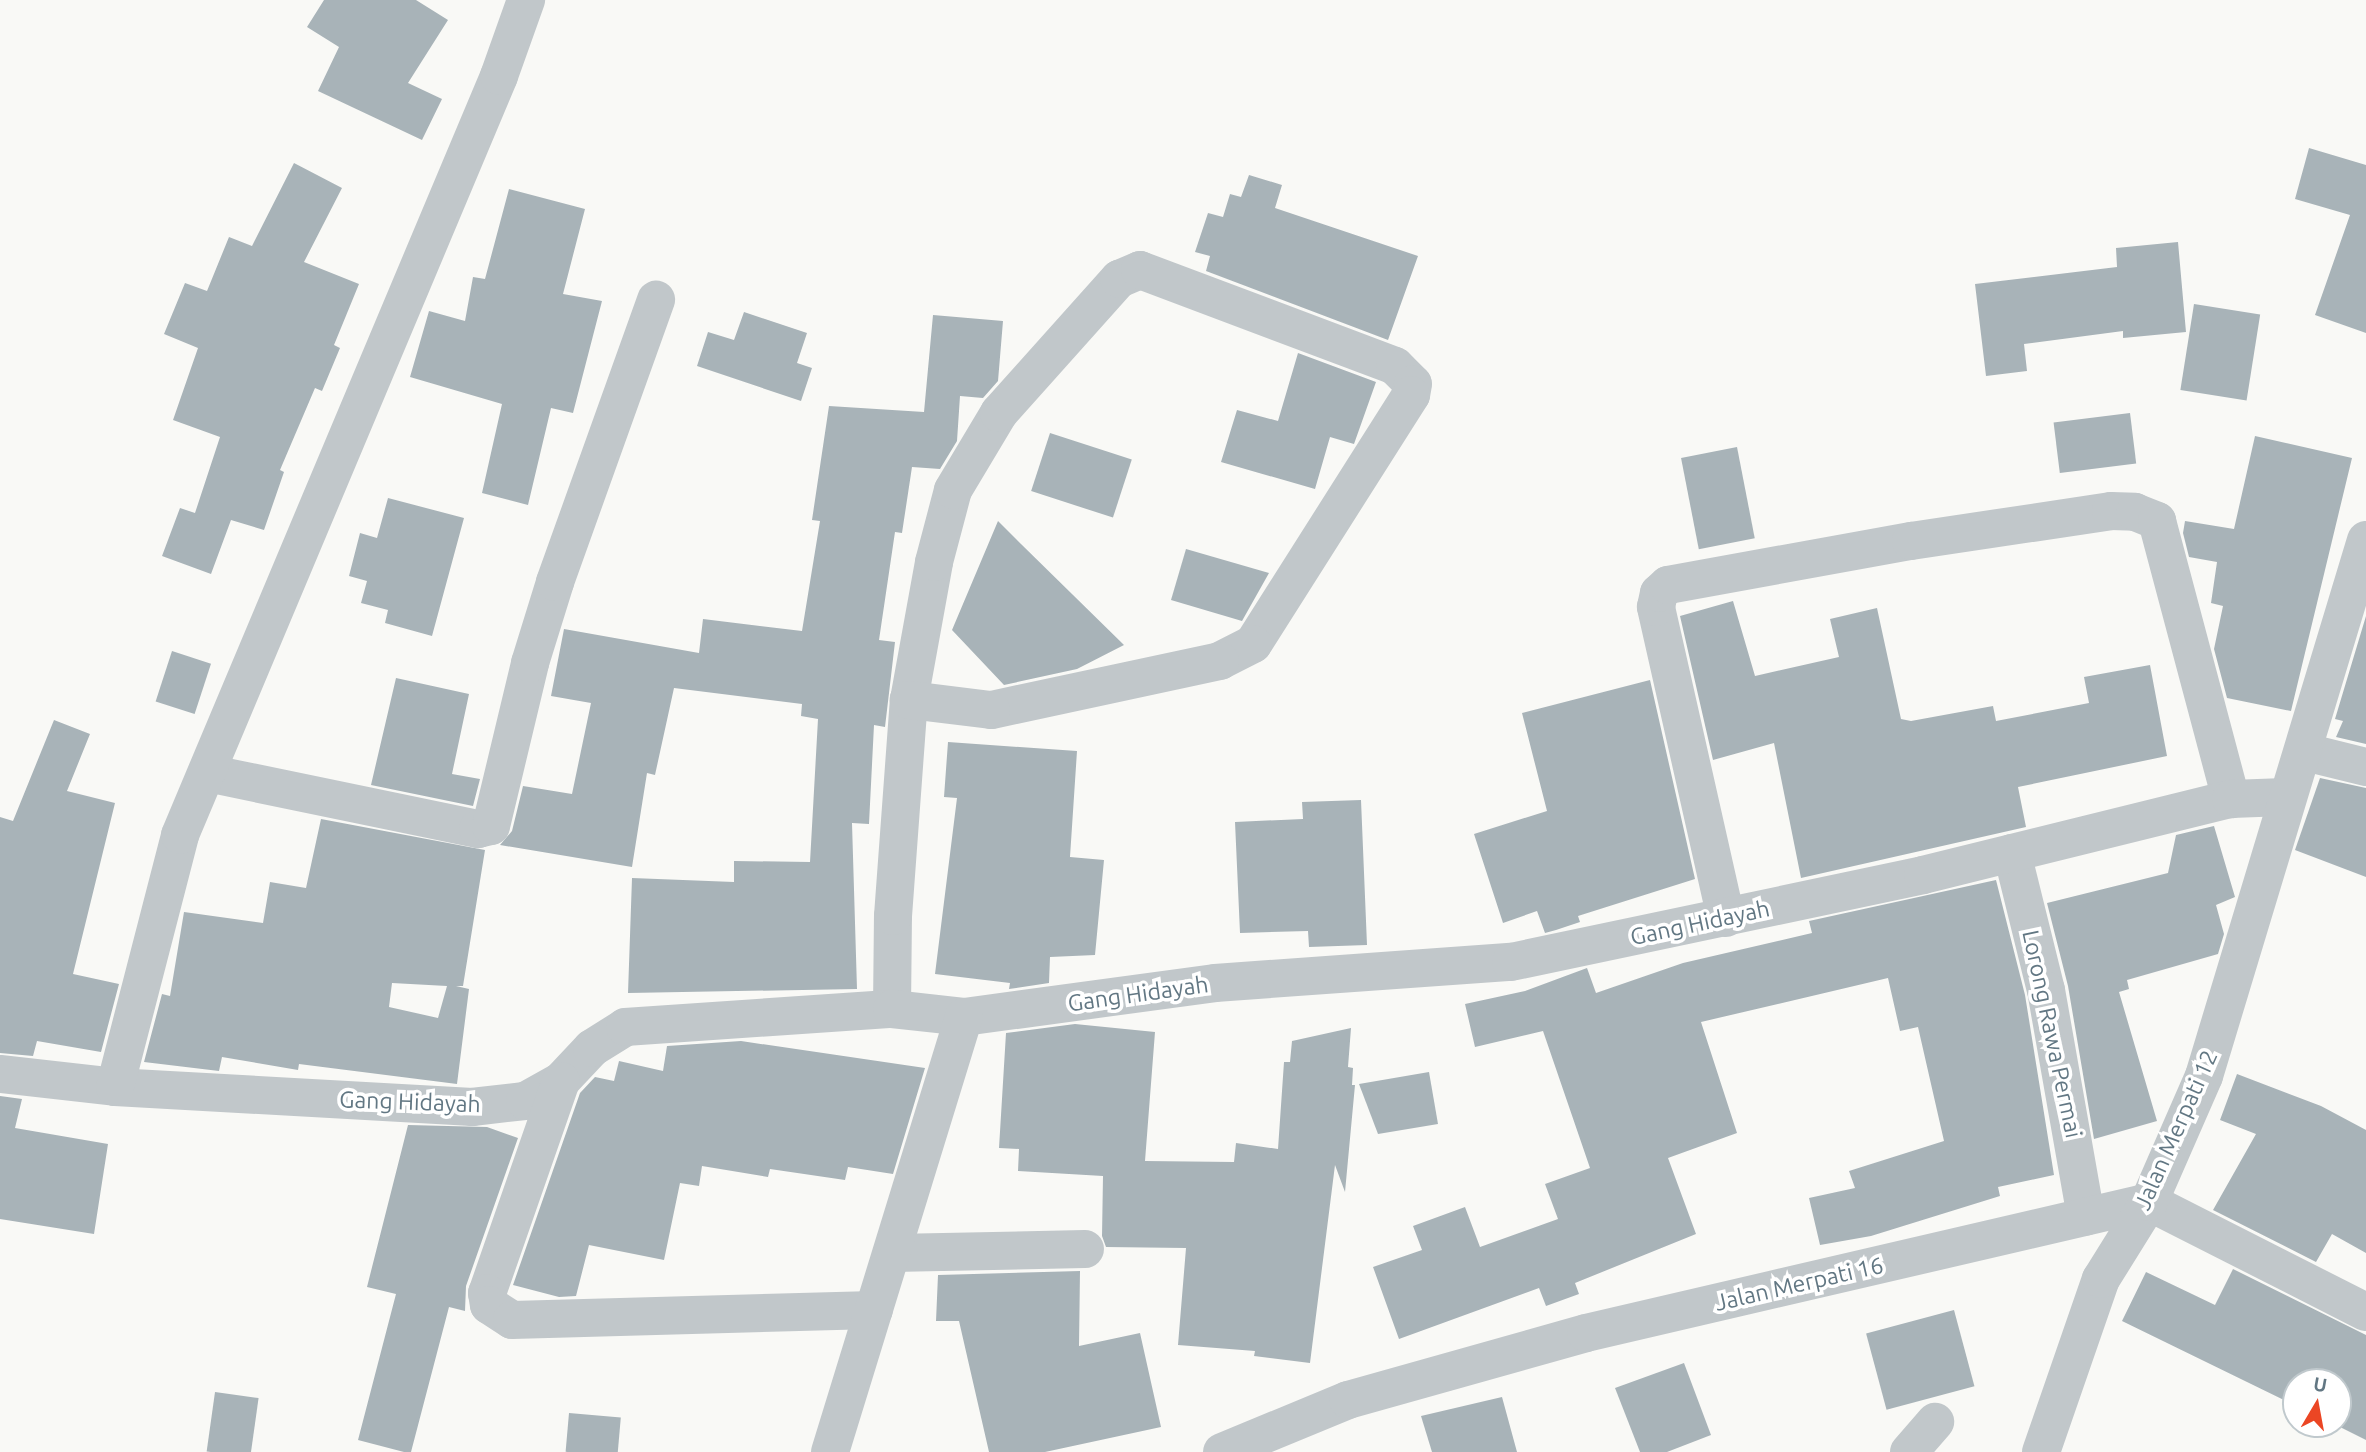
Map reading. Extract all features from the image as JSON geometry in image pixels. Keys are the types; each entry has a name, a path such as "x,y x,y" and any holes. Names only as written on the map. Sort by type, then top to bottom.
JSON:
{"street":[{"path":"116,1087 177,847 499,76 526,0"},
{"path":"892,1009 893,916 909,700 934,562 953,490 999,413 1128,272 1155,274 1395,366 1413,384 1411,395 1253,644 1220,661 991,710 909,700"},
{"path":"207,773 466,827 491,825 551,594 656,300"},
{"path":"1726,918 1695,762 1656,607 1659,593 1668,585 1911,541 2111,511 2135,512 2157,521 2231,799"},
{"name":"Jalan Merpati 12","path":"2041,1452 2101,1279 2149,1202 2204,1076 2286,797 2305,752 2366,540"},
{"path":"2305,752 2366,767"},
{"name":"Gang Hidayah","path":"0,1074 116,1087 472,1107 525,1101 561,1081 592,1048 625,1027 892,1009 964,1017 1214,983 1511,962 1726,918 2012,853 2231,799 2286,797"},
{"name":"Lorong Rawa Permai","path":"2012,853 2046,990 2086,1217"},
{"path":"830,1452 964,1017"},
{"path":"561,1081 486,1293 489,1305 512,1320 874,1310"},
{"path":"2149,1202 2366,1312"},
{"name":"Jalan Merpati 16","path":"1222,1452 1348,1400 1586,1333 2149,1202"},
{"path":"893,1253 1085,1249"},
{"path":"1909,1452 1935,1422"}],"building":[{"path":"324,0 416,0 448,20 408,83 442,99 422,140 318,91 339,47 307,27"},
{"path":"2309,148 2366,165 2366,333 2315,315 2350,215 2295,199"},
{"path":"294,163 342,188 304,262 359,284 334,345 340,348 322,391 315,388 280,470 284,472 264,530 231,520 211,574 162,556 180,508 195,513 220,437 173,420 198,348 164,334 185,283 207,291 229,237 252,246"},
{"path":"1249,175 1282,185 1275,208 1418,256 1388,340 1206,271 1210,256 1195,252 1208,213 1223,217 1230,194 1241,197"},
{"path":"509,189 585,209 563,294 602,301 573,413 551,408 528,505 482,493 502,404 410,377 429,311 465,321 473,277 485,279"},
{"path":"2178,242 2186,332 2123,338 2123,331 2024,344 2027,371 1986,376 1975,284 2117,267 2116,248"},
{"path":"2194,304 2260,314 2247,400 2180,390"},
{"path":"744,312 807,333 797,363 812,368 801,401 697,366 708,332 734,340"},
{"path":"933,315 1003,321 998,381 983,398 960,396 957,441 940,469 912,467 902,533 895,532 879,640 895,642 885,727 874,725 869,824 852,823 857,989 628,993 632,878 734,882 734,861 810,862 818,719 801,716 802,704 674,688 655,775 647,773 632,867 500,845 512,831 523,786 572,794 591,703 551,696 564,629 699,653 703,619 802,631 820,521 812,520 829,406 924,412"},
{"path":"1298,353 1376,382 1354,444 1330,437 1315,489 1221,462 1237,410 1278,421"},
{"path":"2130,413 2136,464 2060,473 2054,422"},
{"path":"1050,433 1132,460 1113,518 1031,491"},
{"path":"2255,436 2352,458 2291,711 2227,698 2214,649 2223,606 2211,603 2217,562 2189,557 2183,533 2185,521 2234,529"},
{"path":"1737,447 1755,538 1699,549 1681,458"},
{"path":"388,498 464,518 432,636 385,623 388,610 361,603 367,581 349,576 360,533 377,538"},
{"path":"998,521 1124,645 1077,669 1004,685 952,630"},
{"path":"1186,549 1269,573 1242,621 1171,600"},
{"path":"1733,601 1755,676 1839,657 1830,619 1877,608 1901,719 1911,721 1993,706 1996,721 2089,703 2084,677 2150,665 2167,756 2018,787 2026,827 1801,878 1774,743 1713,760 1680,616"},
{"path":"2366,616 2366,744 2336,737 2343,721 2335,719"},
{"path":"172,651 211,664 195,714 156,701"},
{"path":"396,678 469,694 452,774 480,779 473,806 371,785"},
{"path":"1650,680 1695,879 1578,916 1580,922 1545,933 1537,911 1503,923 1474,834 1547,811 1522,713"},
{"path":"54,720 90,734 67,791 115,803 73,974 119,984 101,1052 37,1041 33,1056 0,1053 0,817 13,821"},
{"path":"948,742 1077,751 1070,857 1104,860 1095,955 1050,957 1049,983 1009,989 1010,983 935,974 957,798 944,797"},
{"path":"2320,778 2366,788 2366,877 2295,850"},
{"path":"1361,800 1367,945 1309,947 1308,931 1240,933 1235,822 1303,819 1302,802"},
{"path":"321,819 485,850 463,986 456,986 469,989 457,1084 299,1064 298,1070 222,1057 219,1071 144,1062 162,994 170,996 184,912 263,923 270,882 306,888","holes":["392,983 447,986 438,1018 389,1007"]},
{"path":"2214,826 2235,897 2216,905 2224,934 2218,954 2127,980 2129,989 2119,992 2157,1121 2094,1139 2068,986 2047,903 2168,873 2176,835"},
{"path":"1996,880 2025,995 2054,1175 1998,1187 2000,1196 1871,1236 1820,1245 1809,1198 1855,1188 1849,1171 1944,1141 1918,1027 1900,1031 1888,978 1701,1022 1737,1133 1668,1158 1696,1234 1575,1283 1579,1294 1546,1306 1539,1288 1399,1339 1373,1267 1422,1250 1413,1226 1465,1207 1480,1247 1558,1219 1545,1184 1590,1168 1543,1031 1475,1047 1465,1004 1525,991 1587,968 1596,993 1683,963 1812,933 1809,921"},
{"path":"1075,1024 1155,1032 1145,1161 1234,1162 1236,1143 1278,1149 1284,1062 1290,1062 1292,1041 1351,1028 1348,1067 1353,1068 1352,1085 1355,1085 1345,1192 1335,1165 1310,1363 1254,1356 1255,1351 1178,1345 1186,1248 1106,1247 1102,1236 1103,1176 1018,1171 1019,1149 999,1148 1006,1033"},
{"path":"741,1041 925,1068 893,1174 848,1167 845,1180 770,1169 768,1177 702,1166 699,1186 680,1183 664,1260 589,1245 576,1296 559,1297 513,1285 580,1093 595,1077 614,1081 619,1061 663,1071 667,1046"},
{"path":"1429,1072 1438,1124 1378,1134 1359,1084"},
{"path":"2237,1074 2321,1106 2366,1130 2366,1253 2332,1234 2316,1262 2213,1210 2256,1134 2220,1120"},
{"path":"0,1096 22,1099 15,1128 108,1144 94,1234 0,1219"},
{"path":"408,1125 487,1127 518,1138 466,1286 465,1311 449,1307 411,1452 404,1452 358,1440 396,1294 367,1287"},
{"path":"2233,1269 2366,1335 2366,1440 2352,1433 2352,1368 2282,1368 2282,1399 2122,1321 2146,1272 2215,1305"},
{"path":"1080,1271 1079,1346 1140,1333 1161,1427 1045,1452 989,1452 959,1321 936,1321 938,1275"},
{"path":"1954,1310 1974,1386 1887,1410 1866,1334"},
{"path":"1684,1363 1711,1435 1667,1452 1640,1452 1615,1388"},
{"path":"215,1392 259,1398 251,1452 207,1451"},
{"path":"1502,1397 1517,1452 1432,1452 1421,1416"},
{"path":"569,1413 621,1418 618,1452 566,1452"}]}
